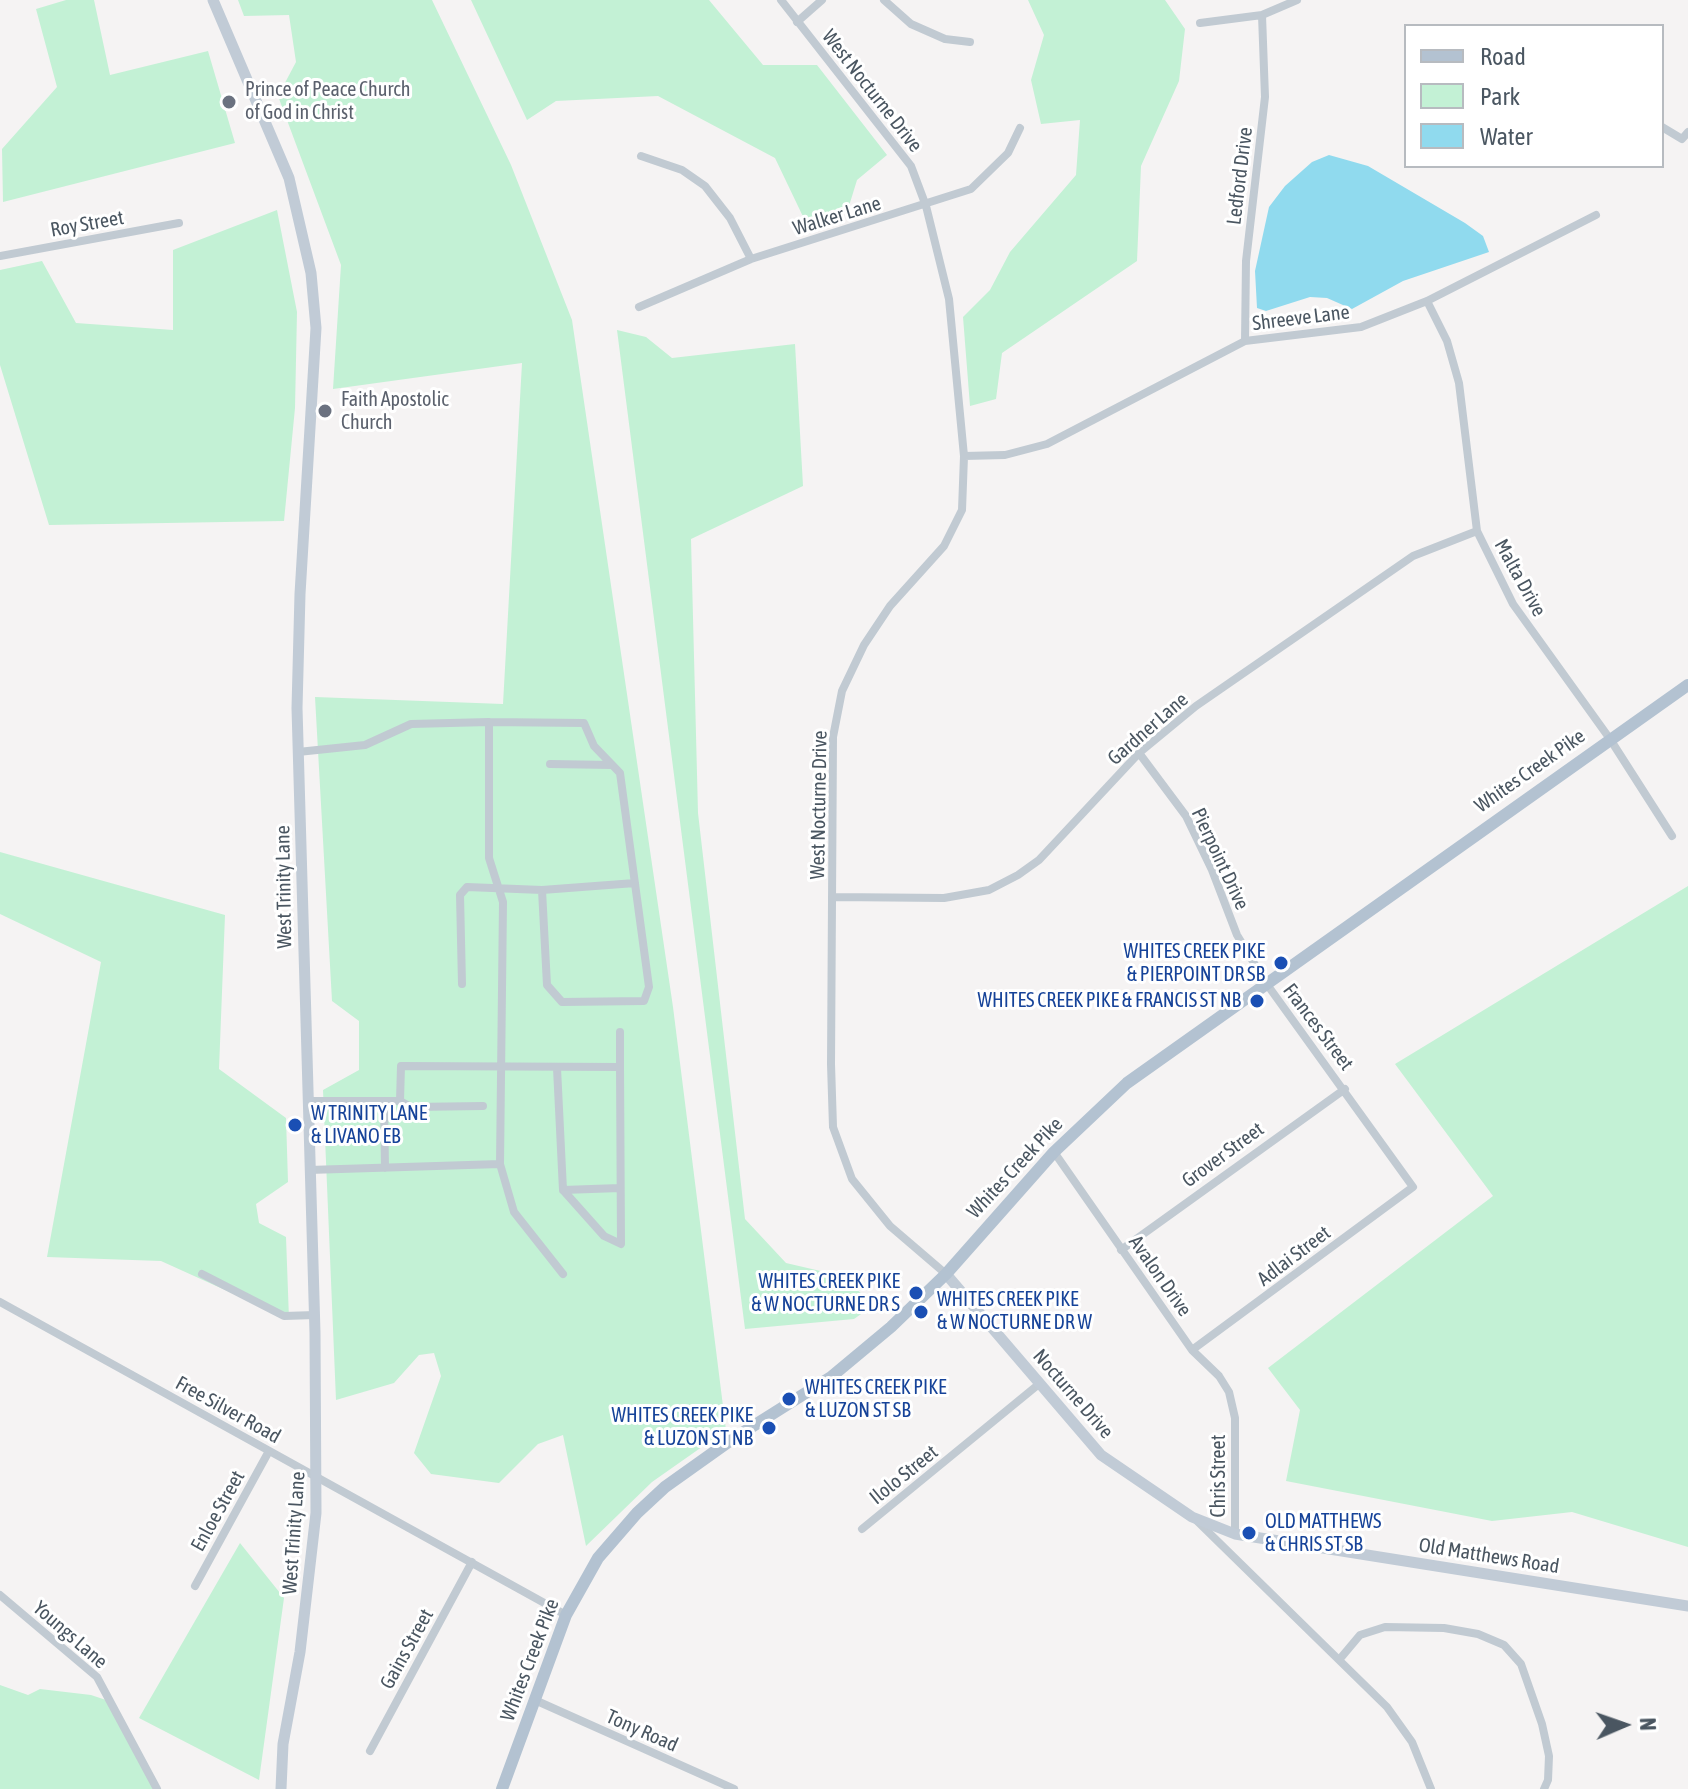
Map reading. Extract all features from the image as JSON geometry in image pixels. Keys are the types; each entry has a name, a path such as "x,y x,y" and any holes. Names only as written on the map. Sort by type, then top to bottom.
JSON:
{"main road":[{"name":"West Trinity Lane","path":"213,0 289,178 311,273 316,328 315,387 300,594 298,752 317,1479 310,1581 283,1744 281,1789"},
{"name":"Whites Creek Pike","path":"502,1789 537,1701 566,1615 598,1558 665,1487 831,1377 891,1327 946,1274 1054,1152 1127,1083 1688,685"},
{"name":"Nocturne Drive","path":"946,1274 1101,1455 1192,1517"},
{"name":"Old Matthews Road","path":"1192,1517 1235,1534 1688,1606"}],"street":[{"name":"West Nocturne Drive","path":"781,0 899,146 911,166 926,206 949,299 964,456 962,510 944,546 890,606 864,645 842,691 833,737 831,1064 837,1145 852,1179 872,1208 946,1274"},
{"path":"797,22 822,0"},
{"path":"884,0 911,24 945,39 970,42"},
{"path":"1200,23 1262,15 1297,0"},
{"name":"Ledford Drive","path":"1245,341 1246,261 1265,97 1262,15"},
{"name":"Walker Lane","path":"639,307 751,259 926,206 971,189 994,171 1008,153 1020,128"},
{"path":"1664,128 1682,139 1688,132"},
{"path":"641,156 682,170 705,186 730,218 751,259"},
{"name":"Shreeve Lane","path":"964,456 1005,455 1047,444 1245,341 1346,330 1427,301 1596,215"},
{"name":"Roy Street","path":"0,256 179,223"},
{"name":"Malta Drive","path":"1427,301 1447,341 1459,383 1477,531 1513,604 1610,739 1672,836"},
{"name":"Gardner Lane","path":"834,897 944,898 989,890 1039,860 1139,753 1196,706 1350,596 1413,556 1477,531"},
{"path":"489,722 489,858 503,902 500,1164 514,1212 563,1274"},
{"path":"298,752 365,745 411,724 584,723 594,746 620,773 649,987 644,1001 562,1002 553,994 547,985 542,890"},
{"name":"Pierpoint Drive","path":"1139,753 1186,816 1212,870 1237,935 1266,983"},
{"path":"550,764 612,765"},
{"path":"462,984 460,895 467,887 542,890 635,883"},
{"name":"Frances Street","path":"1266,983 1413,1187"},
{"path":"557,1068 563,1190 604,1236 621,1244 620,1032"},
{"path":"400,1101 401,1066 620,1067"},
{"name":"Grover Street","path":"1121,1250 1345,1089"},
{"path":"308,1101 400,1101 411,1107 483,1106"},
{"path":"384,1101 385,1168"},
{"name":"Avalon Drive","path":"1054,1152 1192,1350 1219,1376 1229,1392 1235,1418"},
{"path":"309,1170 500,1164"},
{"name":"Adlai Street","path":"1192,1350 1413,1187"},
{"path":"563,1190 620,1188"},
{"path":"202,1274 284,1316 315,1315"},
{"name":"Free Silver Road","path":"0,1302 566,1615"},
{"name":"Ilolo Street","path":"862,1529 1039,1384"},
{"name":"Chris Street","path":"1235,1418 1235,1534"},
{"name":"Enloe Street","path":"195,1586 269,1451"},
{"path":"1192,1517 1400,1724 1420,1758 1431,1789"},
{"name":"Gains Street","path":"370,1751 472,1562"},
{"name":"Youngs Lane","path":"0,1595 97,1677 157,1789"},
{"path":"1339,1660 1360,1635 1385,1627 1444,1628 1478,1634 1504,1645 1521,1664 1538,1711 1549,1756 1548,1780 1544,1789"},
{"name":"Tony Road","path":"537,1701 734,1789"}],"green space":[{"path":"66,0 94,0 110,75 208,51 235,143 3,202 2,149 57,87 36,9"},
{"path":"238,0 432,0 511,165 572,320 673,1007 726,1430 652,1482 586,1546 563,1435 538,1444 499,1483 431,1474 414,1453 441,1376 434,1353 419,1355 394,1383 336,1400 323,1090 359,1070 359,1021 332,1001 315,697 503,704 522,363 333,389 341,265 278,96 296,62 289,15 244,16"},
{"path":"471,0 709,0 763,65 817,65 887,155 857,180 849,206 808,227 775,158 658,96 556,101 527,120"},
{"path":"1028,0 1165,0 1185,29 1179,81 1141,166 1137,261 1002,353 996,399 970,406 963,317 990,290 1010,252 1076,175 1080,120 1041,124 1031,80 1044,35"},
{"path":"277,210 297,312 295,408 284,521 49,525 0,365 0,270 42,261 76,323 173,330 173,250"},
{"path":"617,330 646,337 672,358 795,344 803,486 691,539 698,813 745,1219 786,1263 842,1276 874,1305 854,1319 745,1329"},
{"path":"0,852 225,915 219,1069 286,1118 288,1182 256,1204 259,1223 286,1237 289,1319 161,1261 47,1257 101,962 0,914"},
{"path":"1688,886 1688,1547 1572,1512 1492,1521 1286,1481 1300,1410 1268,1368 1493,1196 1395,1064"},
{"path":"240,1543 284,1598 259,1780 139,1718"},
{"path":"0,1685 28,1695 40,1689 91,1695 112,1702 157,1789 0,1789"}],"water":[{"path":"1329,155 1368,166 1465,223 1483,236 1489,252 1403,281 1352,309 1327,298 1310,297 1266,311 1257,308 1255,271 1269,207 1285,186 1312,162"}],"place":[{"name":"Prince of Peace Church of God in Christ","path":"229,102"},
{"name":"Faith Apostolic Church","path":"325,411"},
{"name":"WHITES CREEK PIKE & PIERPOINT DR SB","path":"1281,963"},
{"name":"WHITES CREEK PIKE & FRANCIS ST NB","path":"1257,1001"},
{"name":"W TRINITY LANE & LIVANO EB","path":"295,1125"},
{"name":"WHITES CREEK PIKE & W NOCTURNE DR S","path":"916,1293"},
{"name":"WHITES CREEK PIKE & W NOCTURNE DR W","path":"921,1312"},
{"name":"WHITES CREEK PIKE & LUZON ST SB","path":"789,1399"},
{"name":"WHITES CREEK PIKE & LUZON ST NB","path":"769,1428"},
{"name":"OLD MATTHEWS & CHRIS ST SB","path":"1249,1533"}]}
